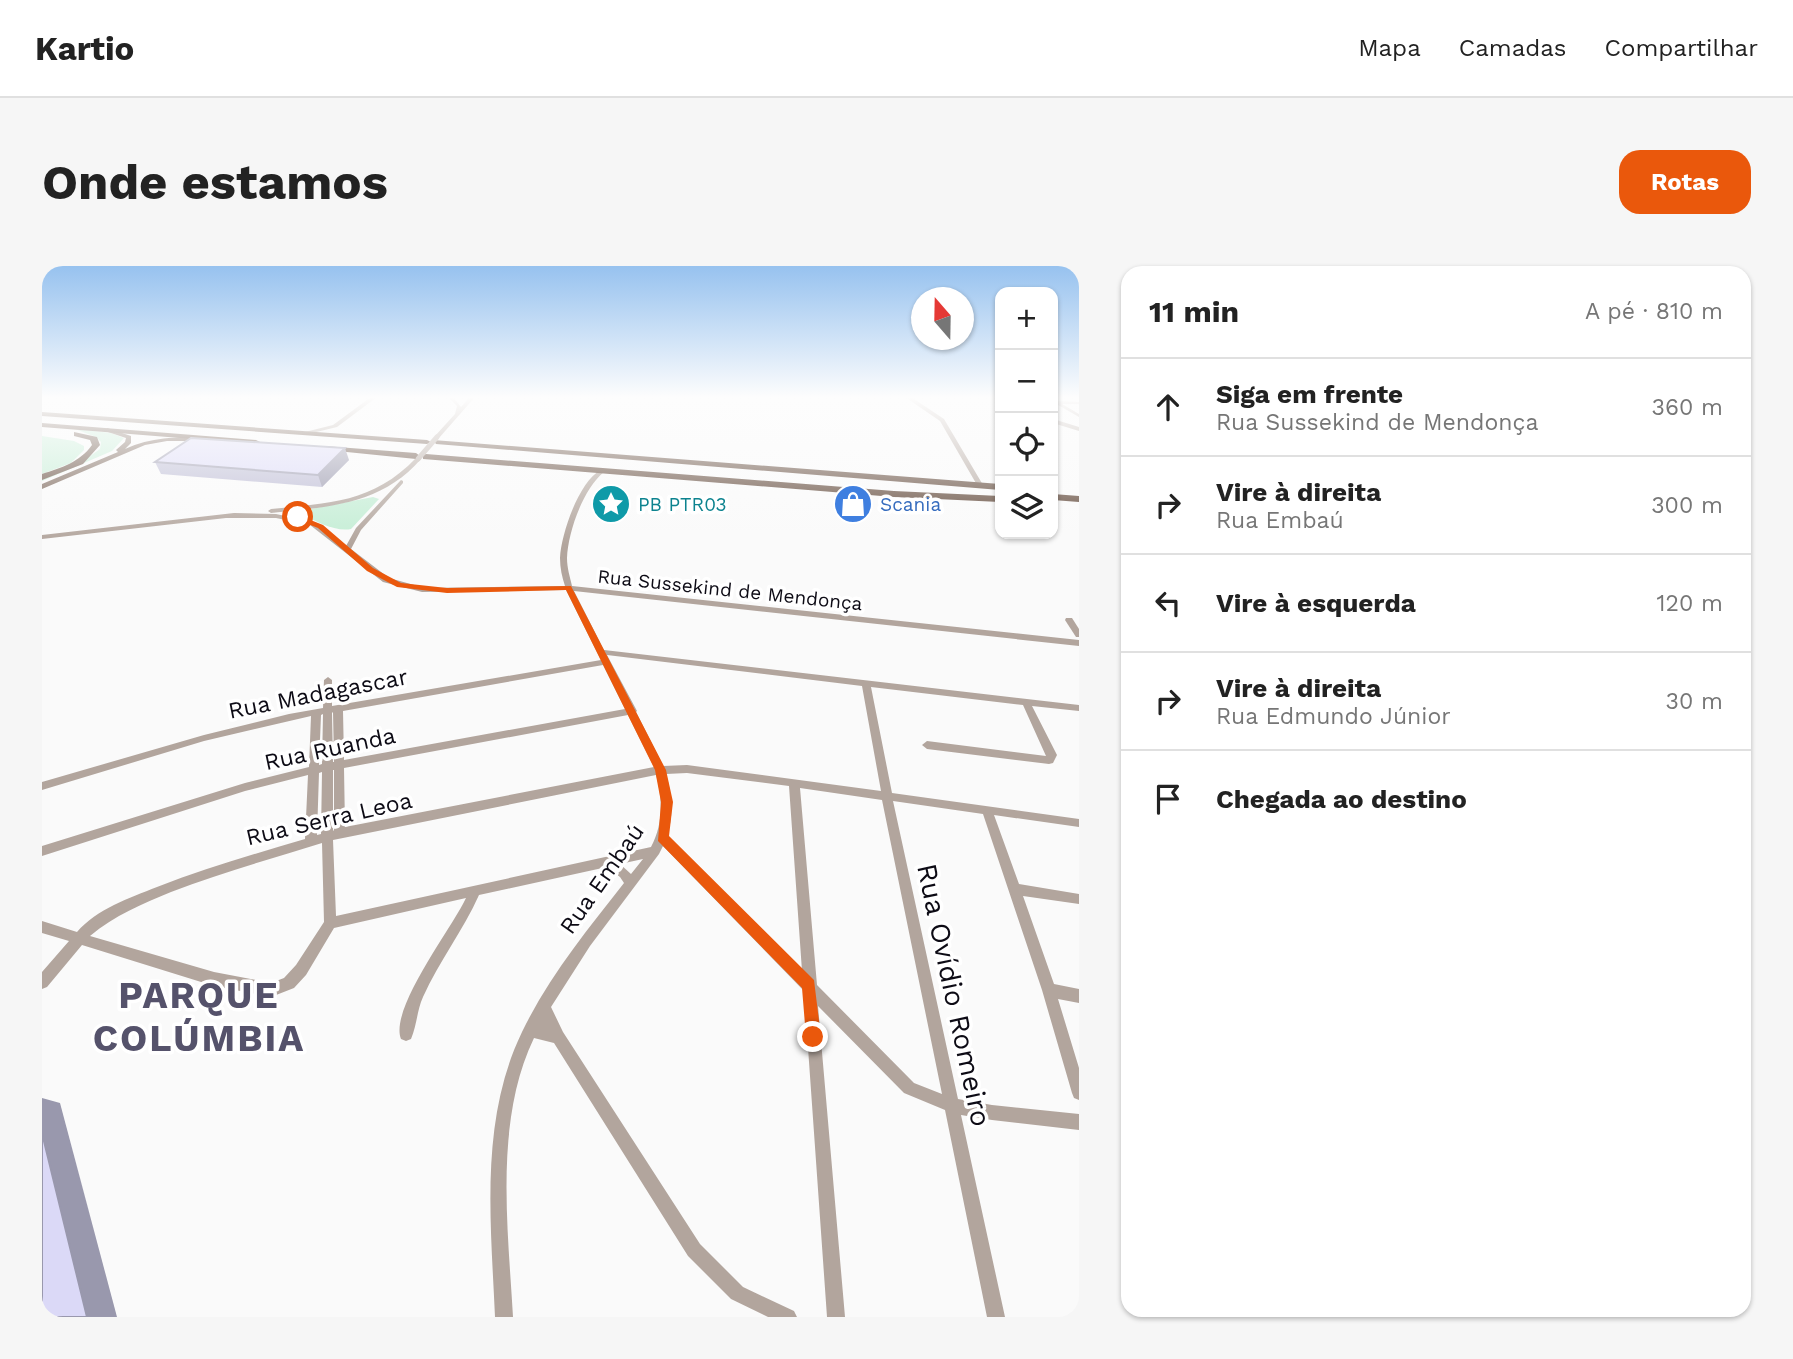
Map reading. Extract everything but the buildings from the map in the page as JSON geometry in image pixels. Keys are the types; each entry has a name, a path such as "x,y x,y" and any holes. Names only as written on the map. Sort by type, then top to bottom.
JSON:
{"highway":[{"path":"42,477 83,460 95,446"},
{"path":"399,446 875,483 995,495"},
{"path":"411,446 640,468 995,496"},
{"path":"427,448 435,446"},
{"path":"486,446 995,486"},
{"path":"319,447 427,448 523,465 582,470 596,474 894,494 995,496"},
{"path":"523,465 640,468"},
{"path":"769,468 875,483"},
{"path":"1058,497 1079,493"},
{"path":"1058,499 1079,501"}],"main road":[{"path":"42,485 123,446"},
{"path":"42,485 137,446"}],"street":[{"path":"957,446 980,485"},
{"path":"347,550 358,529 384,502 427,448"},
{"path":"361,498 386,488 407,474"},
{"name":"Rua Embaú","path":"504,1317 499,1165 512,1078 543,1006 576,956 663,838 667,802 660,770 569,588 564,566 565,548 596,474"},
{"path":"42,536 314,506 361,498 381,497 384,502"},
{"path":"298,519 299,512 314,506"},
{"name":"Rua Sussekind de Mendonça","path":"227,516 258,515 312,523 386,580 411,587 447,591 569,588 1079,643"},
{"path":"327,532 341,533 358,529"},
{"path":"42,536 74,533"},
{"path":"1069,620 1079,635"},
{"path":"601,652 1079,708"},
{"name":"Rua Madagascar","path":"42,786 252,725 316,711 606,662"},
{"path":"328,680 334,709 339,766 340,834"},
{"name":"Rua Ovídio Romeiro","path":"866,682 887,796 996,1317"},
{"path":"926,745 1049,760 1052,755 1026,702"},
{"path":"42,927 215,979 271,990 283,987 293,979 330,923 327,768 334,709"},
{"path":"311,841 316,711"},
{"name":"Rua Ruanda","path":"42,851 245,788 312,771 632,711"},
{"name":"Rua Serra Leoa","path":"42,982 79,939 100,920 153,893 216,870 340,834 660,770 687,769 1079,823"},
{"path":"793,784 836,1317"},
{"path":"987,810 1049,990 1079,1093"},
{"path":"663,838 898,1078 928,1099 952,1106 1079,1122"},
{"path":"330,923 655,851"},
{"path":"608,861 624,873 631,883"},
{"path":"1014,889 1079,899"},
{"path":"406,1034 413,1001 456,931 475,891"},
{"path":"1049,990 1079,996"},
{"path":"543,1006 558,1037 694,1250 737,1293 788,1317"},
{"path":"531,1030 558,1037"}],"green space":[{"path":"42,446 84,446 84,450 71,463 42,474"},
{"path":"100,446 117,446 112,451 42,481 42,478 79,464"},
{"path":"373,497 379,499 351,529 333,528 303,514 306,510"}],"place":[{"name":"PB PTR03","path":"611,504"},
{"name":"Scania","path":"853,504"}],"district":[{"name":"PARQUE COLÚMBIA","path":"199,1016"}],"route":[{"path":"298,517 321,527 370,570 400,585 447,591 505,587 569,588 660,770 667,802 663,838 809,985 813,1037"}]}
